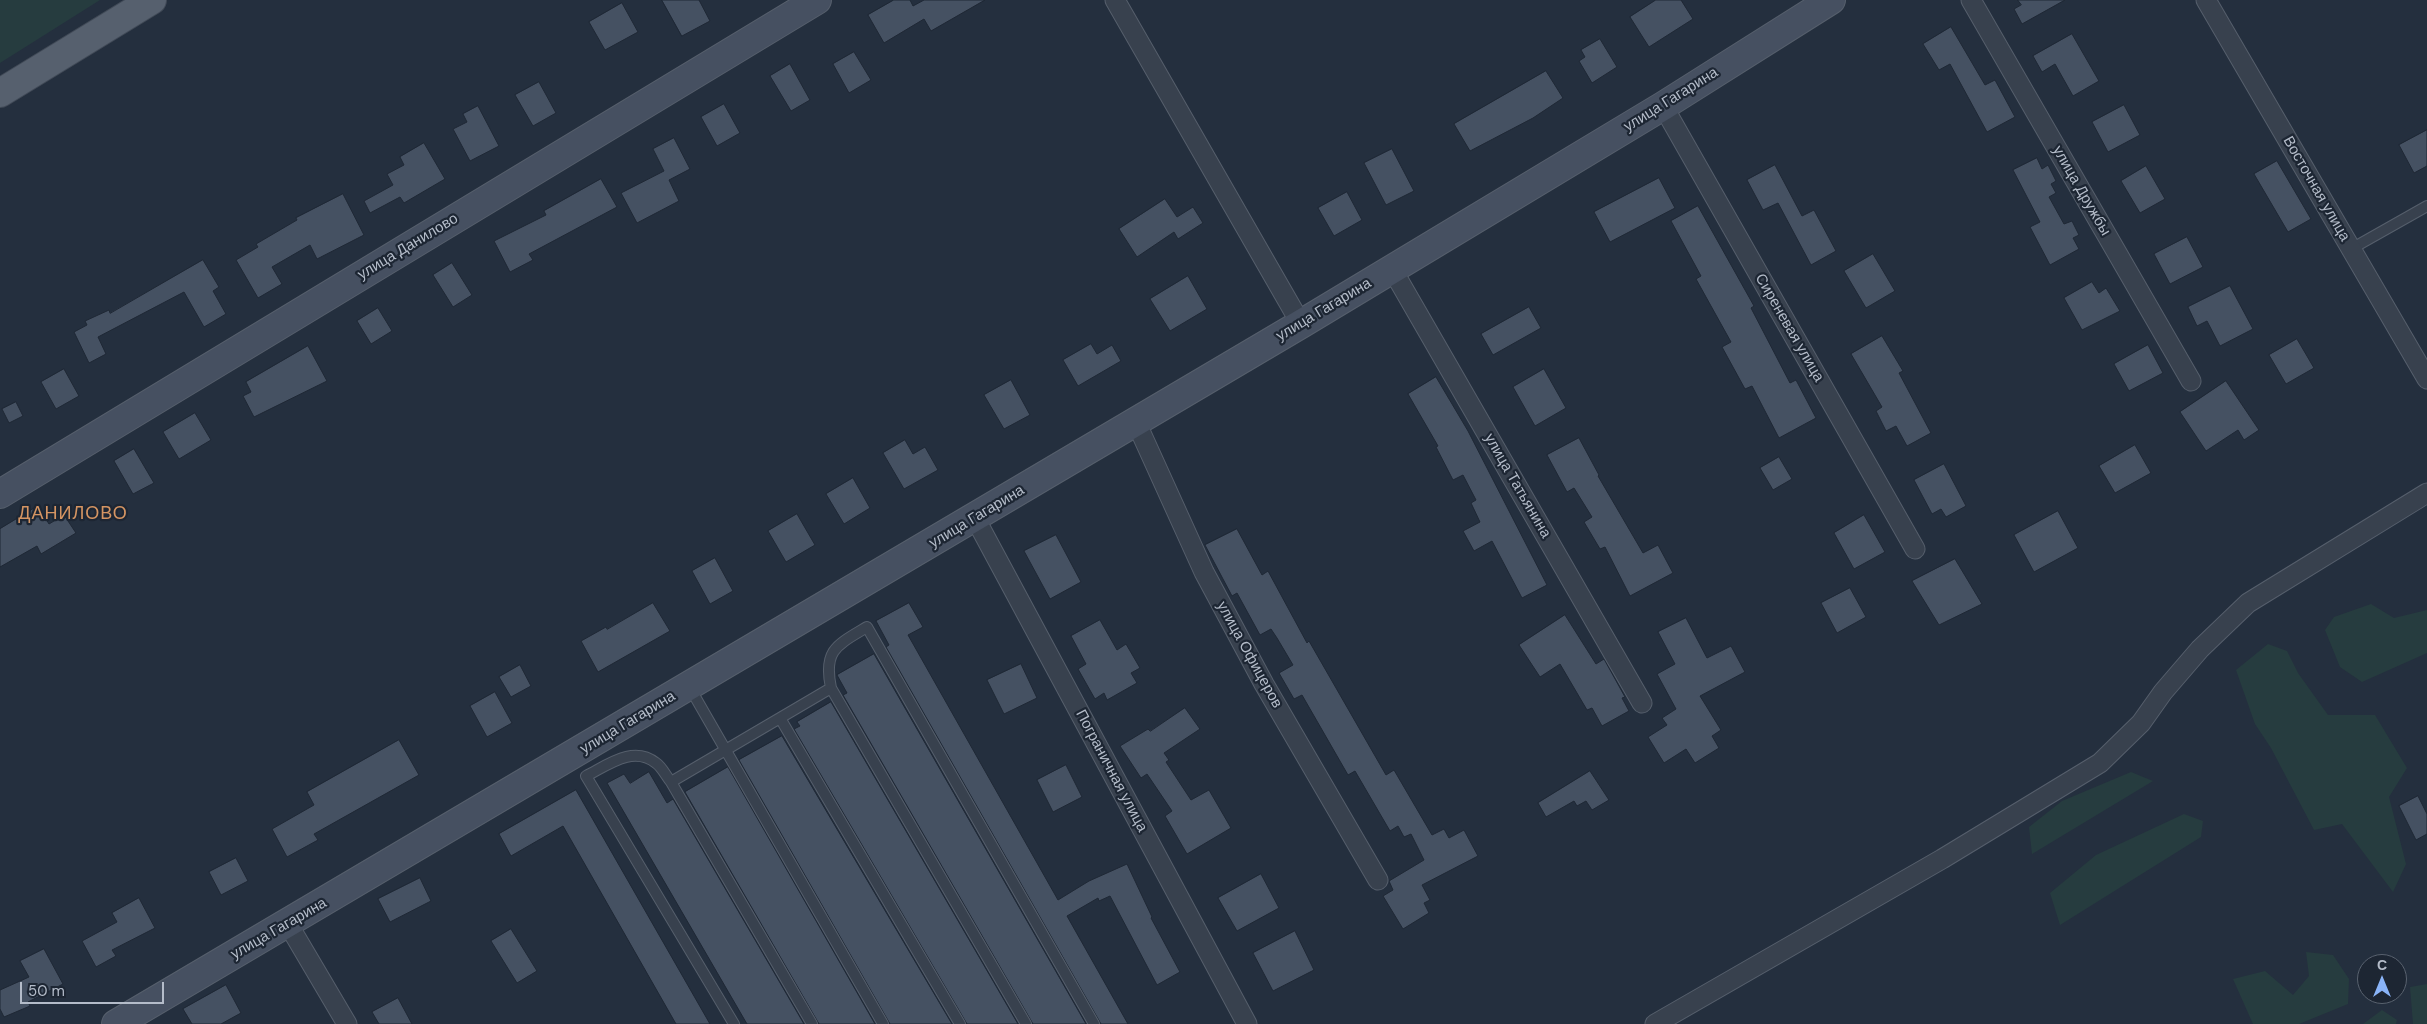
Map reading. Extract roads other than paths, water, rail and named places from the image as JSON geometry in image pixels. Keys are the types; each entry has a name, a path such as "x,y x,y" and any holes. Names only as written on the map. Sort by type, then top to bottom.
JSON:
{"main road":[{"path":"0,94 152,0"}],"street":[{"name":"улица Данилово","path":"0,494 817,0"},
{"path":"1115,0 1301,324"},
{"name":"улица Гагарина","path":"116,1024 1301,324 1663,106 1832,0"},
{"name":"улица Дружбы","path":"1971,0 2191,381"},
{"name":"Восточная улица","path":"2206,0 2427,379"},
{"name":"Сиреневая улица","path":"1663,106 1915,549"},
{"name":"улица Татьянина","path":"1392,269 1642,703"},
{"name":"улица Офицеров","path":"1136,422 1204,572 1264,684 1378,880"},
{"path":"1655,1024 1942,859 2100,763 2140,724 2163,692 2200,649 2248,603 2427,493"},
{"name":"Пограничная улица","path":"975,518 1247,1024"},
{"path":"288,924 347,1024"}],"lane":[{"path":"2351,249 2427,206"},
{"path":"1026,1024 830,688 827,671 830,656 837,645 867,627 1094,1024"},
{"path":"689,687 883,1024"},
{"path":"671,782 830,688"},
{"path":"780,718 960,1024"},
{"path":"734,1024 586,776 626,756 643,756 657,763 671,782 812,1024"}],"district":[{"name":"ДАНИЛОВО","path":"73,514"}]}
